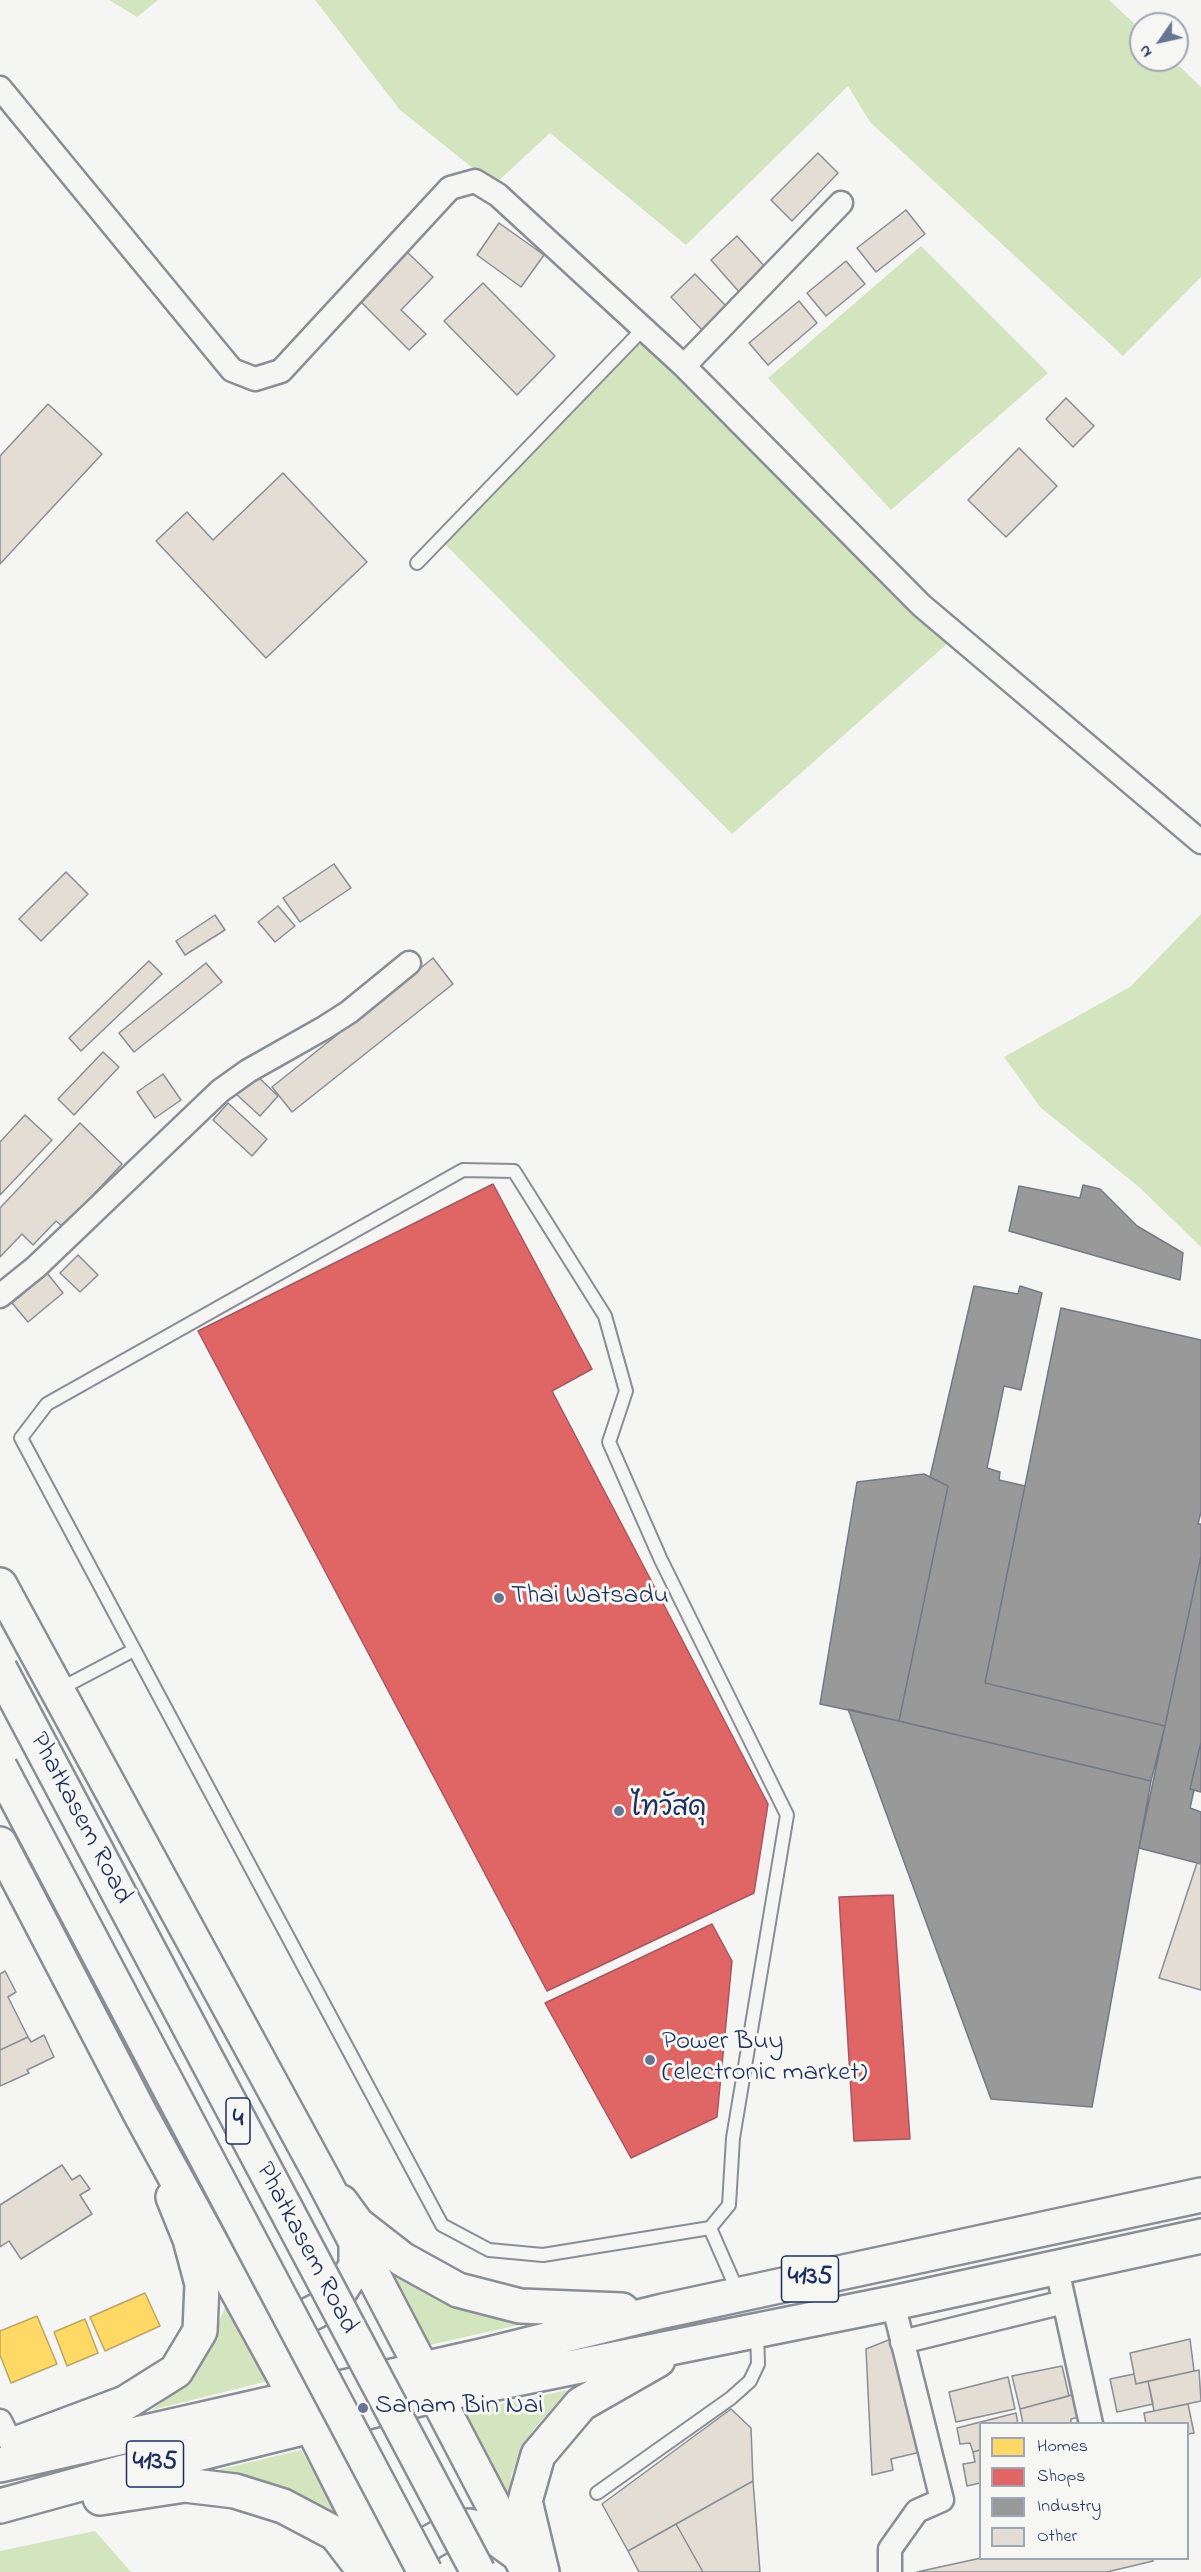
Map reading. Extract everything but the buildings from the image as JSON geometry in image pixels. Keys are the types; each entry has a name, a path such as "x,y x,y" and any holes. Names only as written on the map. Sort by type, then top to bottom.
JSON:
{"main road":[{"path":"0,1585 323,2180 428,2382 530,2567"},
{"name":"Phatkasem Road","path":"0,1669 478,2572"},
{"name":"Phatkasem Road","path":"0,1767 425,2572"},
{"path":"0,1844 141,2115 312,2427 385,2572"},
{"path":"3,2445 125,2403 176,2371 200,2331 202,2284 190,2239 141,2115"},
{"path":"323,2180 357,2224 402,2259 458,2290 520,2306 663,2312"},
{"name":"4135","path":"0,2506 124,2472 312,2427 428,2382 484,2355 663,2312 1201,2194"},
{"name":"4135","path":"3,2445 296,2398 683,2346 1057,2269 1201,2236"},
{"path":"239,2295 267,2317 281,2322 301,2319 322,2308 337,2296 346,2284 356,2266 356,2244"},
{"path":"530,2567 525,2501 538,2455 581,2403 683,2346"},
{"path":"0,2513 185,2485 235,2491 283,2506 336,2534 365,2572"},
{"path":"409,2572 421,2550 431,2542 447,2533 469,2526 485,2530 507,2545 530,2567"}],"street":[{"path":"0,88 232,369 255,379 281,371 450,188 475,181 498,195 684,366 921,605 1201,842"},
{"path":"684,366 841,203"},
{"path":"0,1296 36,1267 220,1091 248,1071 349,1012 409,963"},
{"path":"1057,2269 1091,2422"},
{"path":"902,2342 1064,2302"},
{"path":"890,2572 890,2548 917,2511 942,2500 893,2303"}],"lane":[{"path":"417,563 644,328"},
{"path":"463,1170 514,1171 605,1316 626,1391 609,1442 661,1560 787,1815 733,2138 729,2205 710,2228 543,2255 489,2250 442,2225 21,1438 47,1404 463,1170"},
{"path":"57,1690 134,1650"},
{"path":"710,2228 739,2295"},
{"path":"597,2493 731,2398 750,2381 758,2364 757,2331"}],"green space":[{"path":"109,0 158,0 137,17"},
{"path":"315,0 1109,0 1129,19 1129,72 1185,72 1201,87 1201,277 1123,356 870,122 848,86 686,245 550,133 494,185 400,110"},
{"path":"921,246 1048,373 891,510 768,378"},
{"path":"644,328 957,635 732,834 440,539"},
{"path":"1201,914 1201,1247 1139,1187 1040,1107 1004,1057 1130,987"},
{"path":"388,2271 446,2303 468,2311 532,2322 425,2346"},
{"path":"227,2302 268,2381 152,2410 179,2388 211,2342"},
{"path":"568,2390 533,2430 520,2451 511,2476 510,2505 463,2412"},
{"path":"301,2450 342,2520 330,2511 305,2499 197,2475"},
{"path":"95,2531 131,2572 0,2572 0,2551"}],"place":[{"name":"Thai Watsadu","path":"499,1598"},
{"name":"ไทวัสดุ","path":"619,1811"},
{"name":"Power Buy (electronic market)","path":"650,2060"},
{"name":"Sanam Bin Nai","path":"363,2408"}]}
